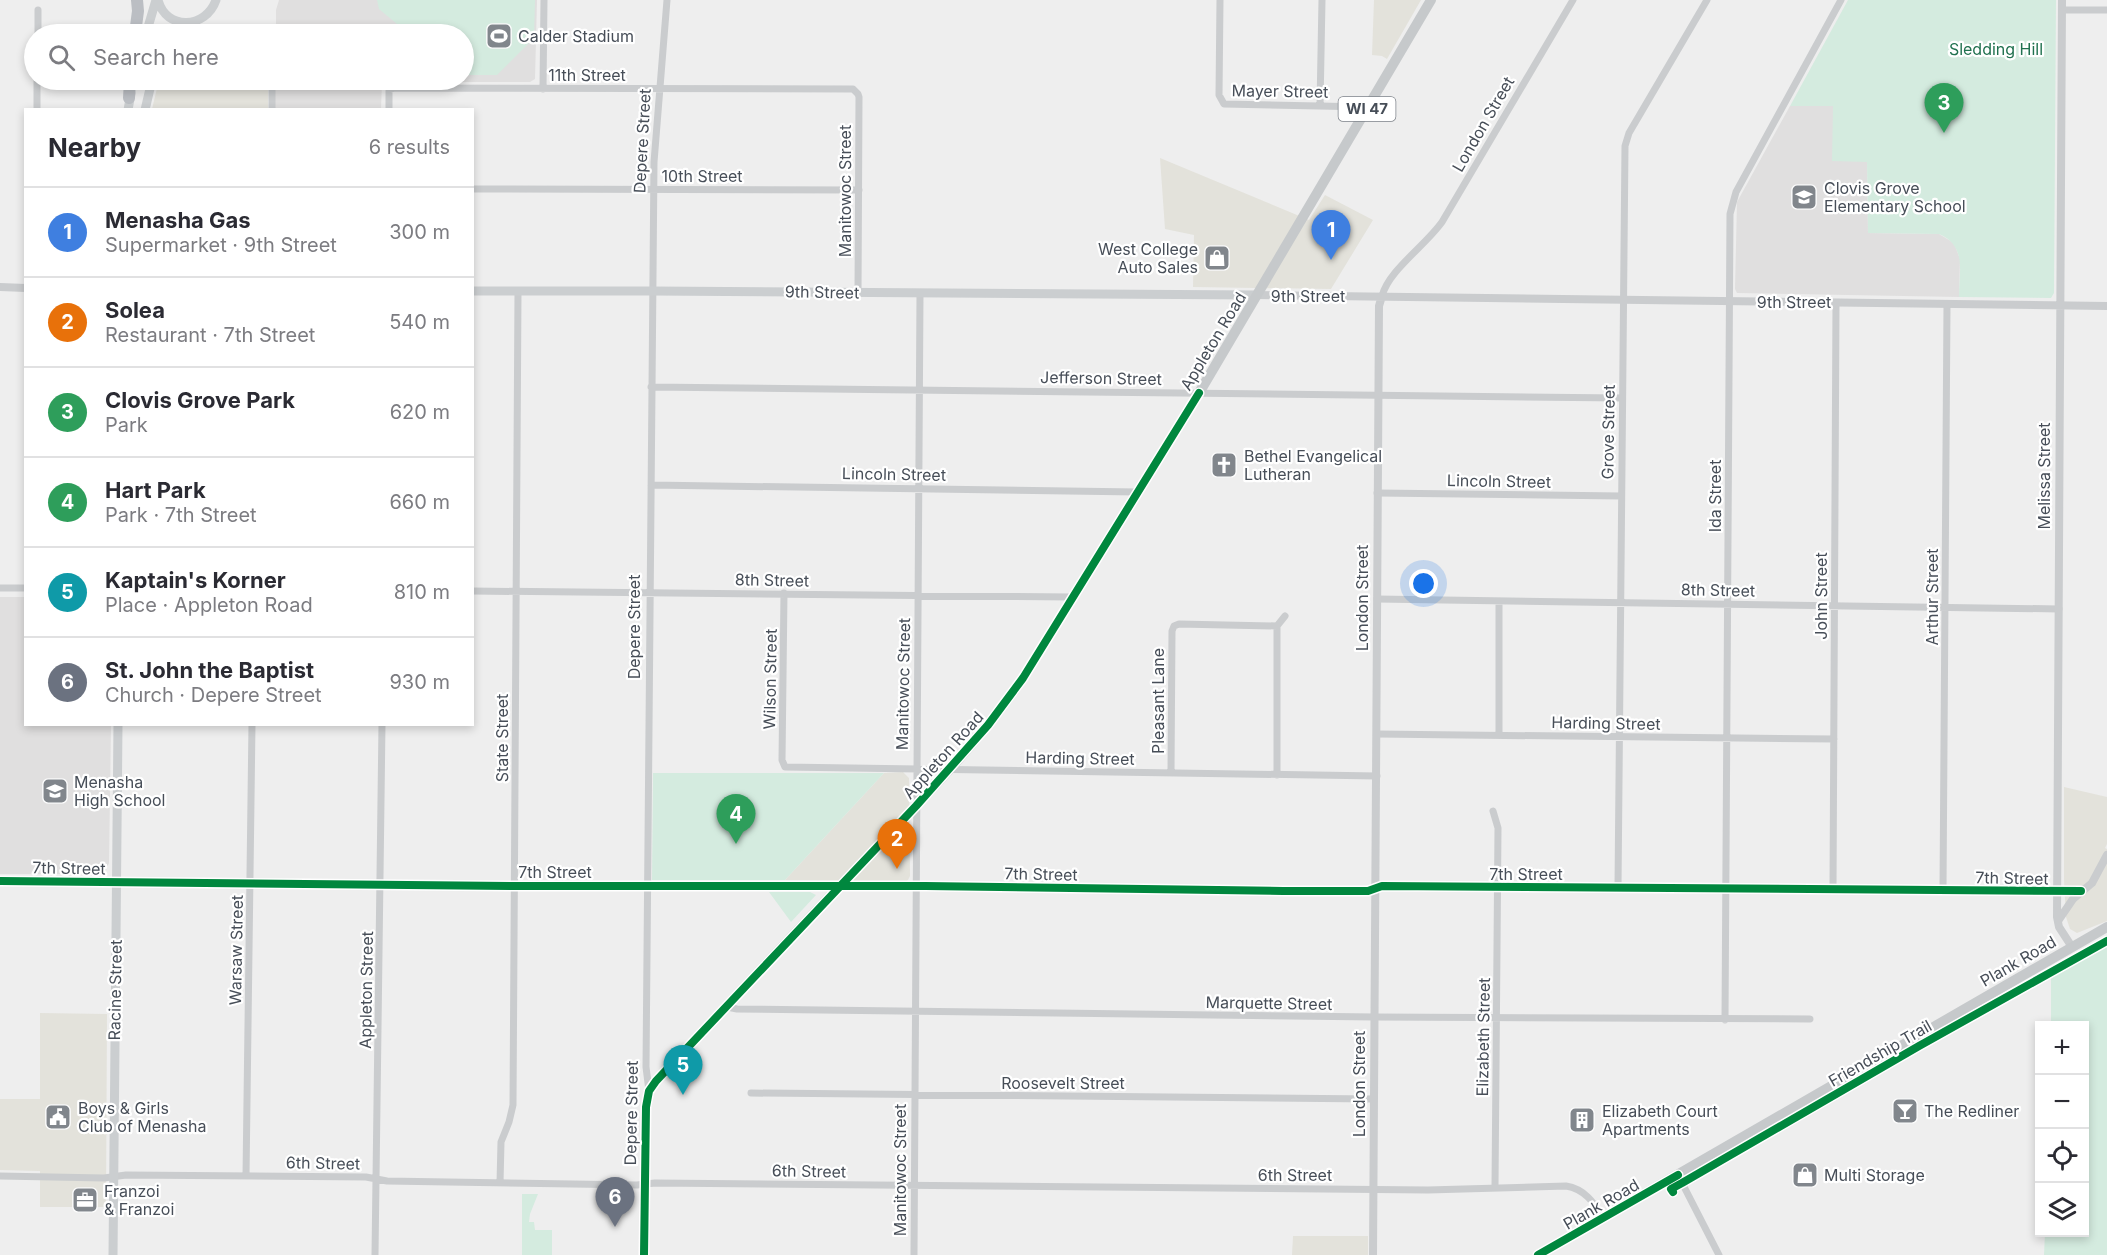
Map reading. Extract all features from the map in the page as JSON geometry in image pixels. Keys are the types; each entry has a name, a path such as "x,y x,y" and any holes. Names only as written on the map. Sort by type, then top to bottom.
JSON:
{"highway":[{"path":"136,24 137,0"}],"main road":[{"path":"157,0 164,13 170,18 186,23 204,18 211,11 216,0"},
{"path":"149,24 157,0"},
{"name":"Appleton Road","path":"649,1091 662,1074 916,806 1004,705 1023,678 1199,393 1431,0"},
{"path":"146,108 150,90"},
{"name":"9th Street","path":"474,291 1257,295"},
{"name":"Racine Street","path":"112,1255 118,726"},
{"name":"Plank Road","path":"1538,1255 2107,927"},
{"name":"Depere Street","path":"644,1255 646,1107 649,1091"}],"street":[{"path":"543,0 543,89"},
{"name":"Depere Street","path":"649,1091 646,1067 653,190 655,132 667,0"},
{"name":"Mayer Street","path":"1220,0 1219,95 1221,101 1228,106 1368,107"},
{"path":"1320,106 1322,0"},
{"name":"London Street","path":"1373,1255 1379,306 1386,283 1433,235 1449,212 1573,0"},
{"name":"Grove Street","path":"1618,887 1624,146 1629,133 1707,0"},
{"name":"Ida Street","path":"1725,1020 1730,214 1734,197 1841,0"},
{"path":"2062,5 2107,10"},
{"name":"Melissa Street","path":"2057,922 2062,5"},
{"path":"38,10 38,24"},
{"name":"11th Street","path":"474,89 848,88 856,91"},
{"path":"37,90 37,108"},
{"path":"272,90 272,108"},
{"name":"11th Street","path":"388,108 390,90"},
{"name":"Manitowoc Street","path":"856,91 859,98 858,293"},
{"name":"10th Street","path":"474,189 859,190"},
{"path":"0,287 24,288"},
{"name":"State Street","path":"500,1183 501,1142 513,1105 518,292"},
{"name":"Manitowoc Street","path":"914,1255 920,294"},
{"name":"9th Street","path":"1257,295 2107,306"},
{"name":"John Street","path":"1833,889 1836,303"},
{"name":"Arthur Street","path":"1943,890 1947,305"},
{"name":"Jefferson Street","path":"651,387 1622,398"},
{"name":"Lincoln Street","path":"651,485 1137,492"},
{"name":"Lincoln Street","path":"1377,492 1621,496"},
{"path":"0,588 24,588"},
{"name":"8th Street","path":"474,591 1072,597"},
{"name":"Wilson Street","path":"783,765 784,593"},
{"name":"8th Street","path":"1377,599 2059,609"},
{"path":"1500,601 1500,735"},
{"path":"1277,775 1277,626 1285,616"},
{"name":"Pleasant Lane","path":"1171,772 1172,631 1174,626 1179,624 1277,626"},
{"name":"Warsaw Street","path":"246,1176 252,726"},
{"name":"Appleton Street","path":"375,1255 382,726"},
{"name":"Harding Street","path":"1377,734 1834,739"},
{"name":"Harding Street","path":"783,765 789,767 949,770 1377,776"},
{"name":"Elizabeth Street","path":"1493,811 1498,828 1495,1187"},
{"path":"2072,947 2057,922 2081,891 2092,883 2107,855"},
{"name":"7th Street","path":"0,881 514,886 915,886 1283,891 1368,891 1382,886 2081,891"},
{"name":"Marquette Street","path":"727,1007 914,1012 1810,1020"},
{"name":"Roosevelt Street","path":"751,1093 1374,1099"},
{"name":"6th Street","path":"0,1176 366,1177 387,1181 500,1183 914,1186 1374,1189 1573,1187 1590,1198 1604,1218"},
{"path":"1678,1176 1719,1255"}],"shaded area":[{"path":"279,0 537,0 535,79 530,82 474,82 474,24 276,24"},
{"path":"1374,0 1421,0 1387,59 1372,55"},
{"path":"157,90 268,90 268,108 152,108"},
{"path":"275,90 382,90 381,108 275,108"},
{"name":"Clovis Grove Elementary School","path":"1790,106 1833,106 1867,161 1868,233 1939,234 1954,243 1960,259 1959,297 1737,293 1735,289 1737,202"},
{"path":"1160,158 1309,220 1325,195 1373,220 1331,289 1193,287 1194,235 1165,229"},
{"name":"Menasha High School","path":"0,597 24,597 24,726 111,726 109,863 106,870 100,874 0,874"},
{"path":"903,772 909,778 910,876 908,880 905,882 785,880 884,773"},
{"path":"2064,787 2107,797 2107,844 2105,848 2107,849 2107,921 2077,933 2070,929 2066,917"},
{"path":"40,1013 107,1014 106,1207 40,1207 40,1171 0,1170 0,1099 40,1099"},
{"path":"1293,1236 1368,1236 1368,1255 1292,1255"}],"green space":[{"name":"Calder Stadium","path":"377,0 535,0 534,38 497,75 474,75 474,24 397,24 379,9"},
{"name":"Sledding Hill","path":"1848,0 2056,0 2054,293 2051,298 1959,297 1960,260 1954,245 1948,239 1939,234 1868,233 1867,162 1832,161 1833,106 1790,106"},
{"path":"653,773 884,773 785,880 652,880"},
{"path":"769,892 810,892 816,895 791,922"},
{"path":"2107,935 2107,1255 2044,1255 2045,1237 2089,1237 2089,1021 2051,1021 2051,970"},
{"path":"522,1194 538,1194 529,1222 534,1222 535,1230 552,1230 552,1255 522,1255"}],"cycle path":[{"path":"644,1255 646,1107 649,1091 916,806 988,725 1023,678 1199,393"},
{"path":"0,881 514,886 926,886 1283,891 1368,891 1382,886 2081,891"},
{"name":"Friendship Trail","path":"1673,1192 1671,1189 2107,941"},
{"path":"1538,1255 1678,1175"}],"place":[{"name":"Calder Stadium","path":"499,36"},
{"name":"Clovis Grove Park","path":"1944,133"},
{"name":"Clovis Grove Elementary School","path":"1804,197"},
{"name":"West College Auto Sales","path":"1217,258"},
{"name":"Menasha Gas","path":"1331,260"},
{"name":"Bethel Evangelical Lutheran","path":"1224,465"},
{"name":"Menasha High School","path":"55,791"},
{"name":"Hart Park","path":"736,844"},
{"name":"Solea","path":"897,869"},
{"name":"Kaptain's Korner","path":"683,1095"},
{"name":"The Redliner","path":"1905,1111"},
{"name":"Boys & Girls Club of Menasha","path":"58,1117"},
{"name":"Elizabeth Court Apartments","path":"1582,1120"},
{"name":"Multi Storage","path":"1805,1175"},
{"name":"Franzoi & Franzoi","path":"85,1200"},
{"name":"St. John the Baptist","path":"615,1227"}]}
